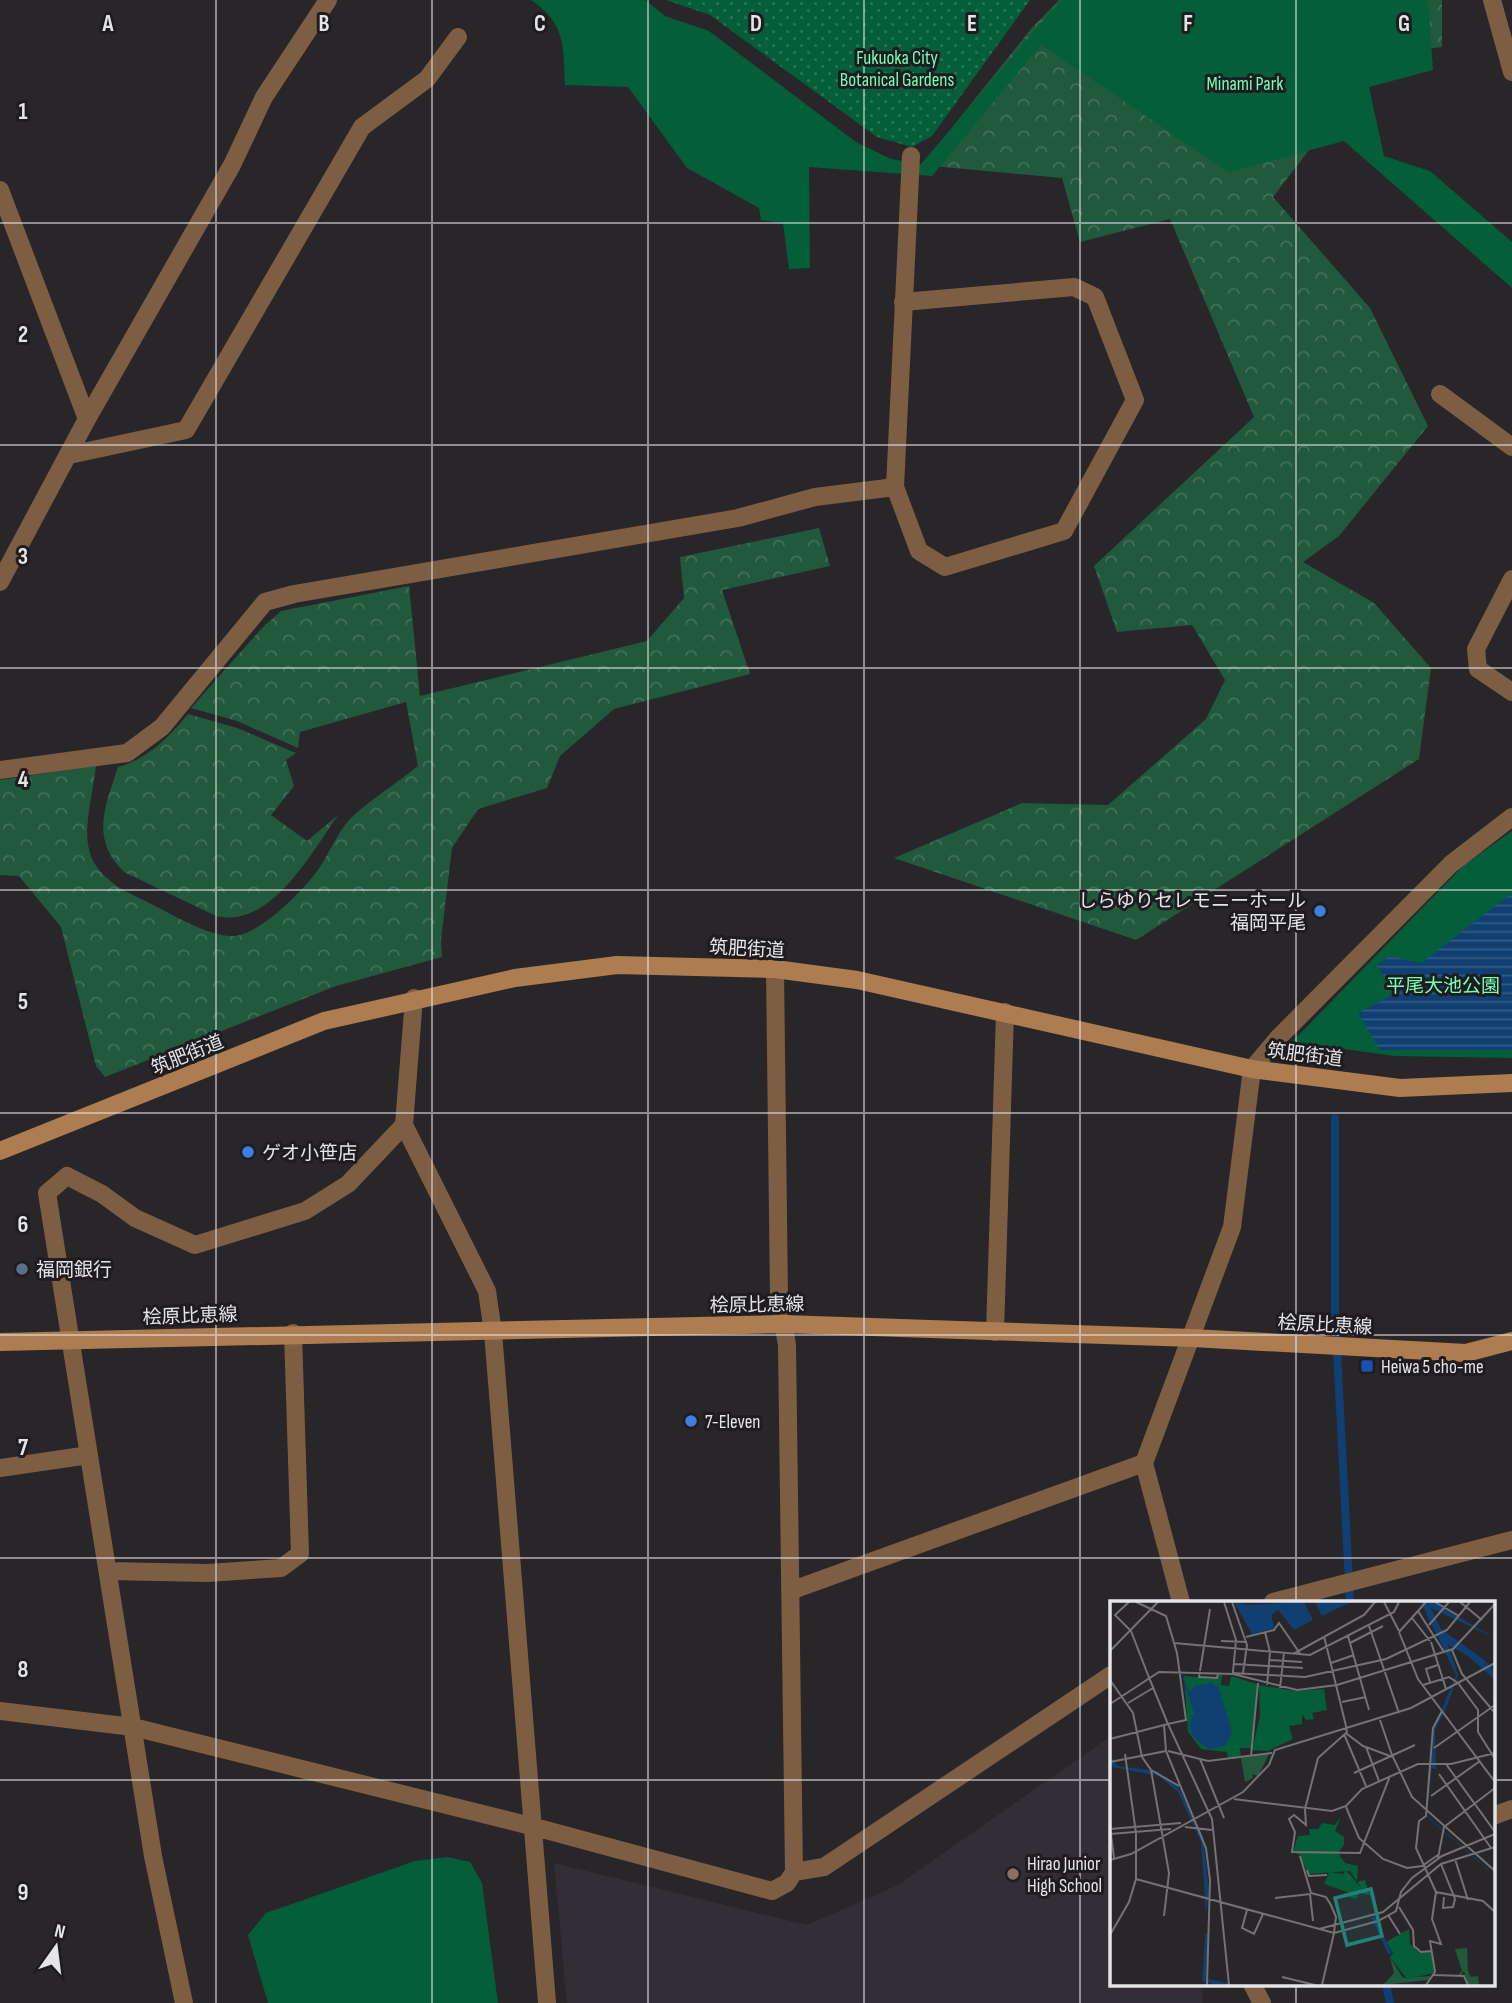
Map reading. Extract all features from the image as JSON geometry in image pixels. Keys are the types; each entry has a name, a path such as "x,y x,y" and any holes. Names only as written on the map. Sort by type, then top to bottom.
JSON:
{"street":[{"path":"0,582 87,419 232,165 264,97 328,0"},
{"path":"1492,0 1512,72"},
{"path":"69,455 186,430 362,127 427,79 458,37"},
{"path":"903,302 1074,287 1096,297 1135,400 1064,531 944,567 919,551 895,487 903,302 911,156"},
{"path":"0,190 87,419"},
{"path":"1440,394 1512,447"},
{"path":"0,770 127,753 162,727 265,602 307,592 738,518 815,497 895,487"},
{"path":"1512,579 1476,649 1478,669 1512,692"},
{"path":"1181,1601 1144,1463 1232,1227 1252,1069 1278,1038 1451,864 1512,817"},
{"name":"筑肥街道","path":"0,1151 324,1021 414,998 516,978 617,965 775,969 857,980 1252,1069 1401,1088 1512,1083"},
{"path":"0,1711 133,1727 531,1826 772,1891 786,1883 794,1872 787,1345 779,1298 775,969"},
{"path":"414,998 404,1125 487,1291 493,1332 547,2003"},
{"path":"995,1332 1005,1013"},
{"path":"184,2003 153,1856 47,1193 67,1176 102,1194 135,1218 195,1245 305,1211 348,1184 404,1125"},
{"name":"桧原比恵線","path":"0,1342 293,1333 493,1332 784,1324 1192,1338 1466,1353 1512,1341"},
{"path":"108,1571 207,1573 281,1568 300,1554 293,1333"},
{"path":"0,1468 89,1455"},
{"path":"790,1591 1144,1463"},
{"path":"1277,1601 1512,1540"},
{"path":"794,1872 824,1867 1110,1676"},
{"path":"1494,1816 1512,1810"},
{"path":"1253,1986 1262,2003"}],"shaded area":[{"name":"Hirao Junior High School","path":"1110,1737 1110,1986 1201,1986 1203,2003 567,2003 554,1863 807,1925 898,1885"}],"green space":[{"name":"Minami Park","path":"531,0 645,0 665,16 709,31 856,142 891,159 921,164 1061,0 1428,0 1433,70 1369,87 1384,156 1430,171 1512,242 1512,288 1344,141 1229,172 1041,45 932,176 809,167 810,268 789,269 783,223 761,220 759,208 687,168 628,87 565,85 563,47 557,27"},
{"name":"Fukuoka City Botanical Gardens","path":"666,0 1030,0 932,136 912,147 877,137 710,15"},
{"path":"1059,0 1442,0 1442,47 1361,56 1329,124 1273,197 1370,308 1428,426 1339,536 1303,562 1374,603 1431,668 1419,759 1136,940 894,858 1022,803 1108,805 1206,719 1225,680 1192,625 1117,632 1094,566 1254,417 1170,219 1080,242 1062,178 922,165 1031,29"},
{"path":"819,528 830,566 722,590 750,674 614,709 560,756 547,788 478,809 452,848 441,940 442,957 336,986 105,1077 96,1066 61,927 19,876 0,875 0,780 96,766 87,829 93,860 102,874 118,887 212,933 234,936 245,933 282,909 304,887 351,818 418,766 406,702 300,732 298,748 237,721 191,708 262,628 281,611 409,586 420,696 647,641 684,598 680,557"},
{"path":"188,714 237,728 296,753 286,760 294,786 271,815 307,841 338,815 302,867 272,900 254,911 236,917 216,916 124,872 113,860 104,835 105,809 118,767 139,759 157,746"},
{"name":"平尾大池公園","path":"1512,831 1512,1058 1395,1056 1292,1042 1464,865"},
{"path":"447,1857 470,1862 482,1883 498,2003 268,2003 248,1935 266,1913 415,1861"}],"water":[{"path":"1512,893 1512,1050 1380,1050 1358,1013 1397,992 1376,966 1389,956 1421,963"}],"waterway":[{"path":"1335,1118 1335,1312 1350,1601"},
{"path":"1386,1986 1390,2003"}],"place":[{"name":"しらゆりセレモニーホール 福岡平尾","path":"1320,911"},
{"name":"ゲオ小笹店","path":"248,1152"},
{"name":"福岡銀行","path":"22,1269"},
{"name":"Heiwa 5 cho-me","path":"1367,1366"},
{"name":"7-Eleven","path":"691,1421"},
{"name":"Hirao Junior High School","path":"1013,1874"}]}
